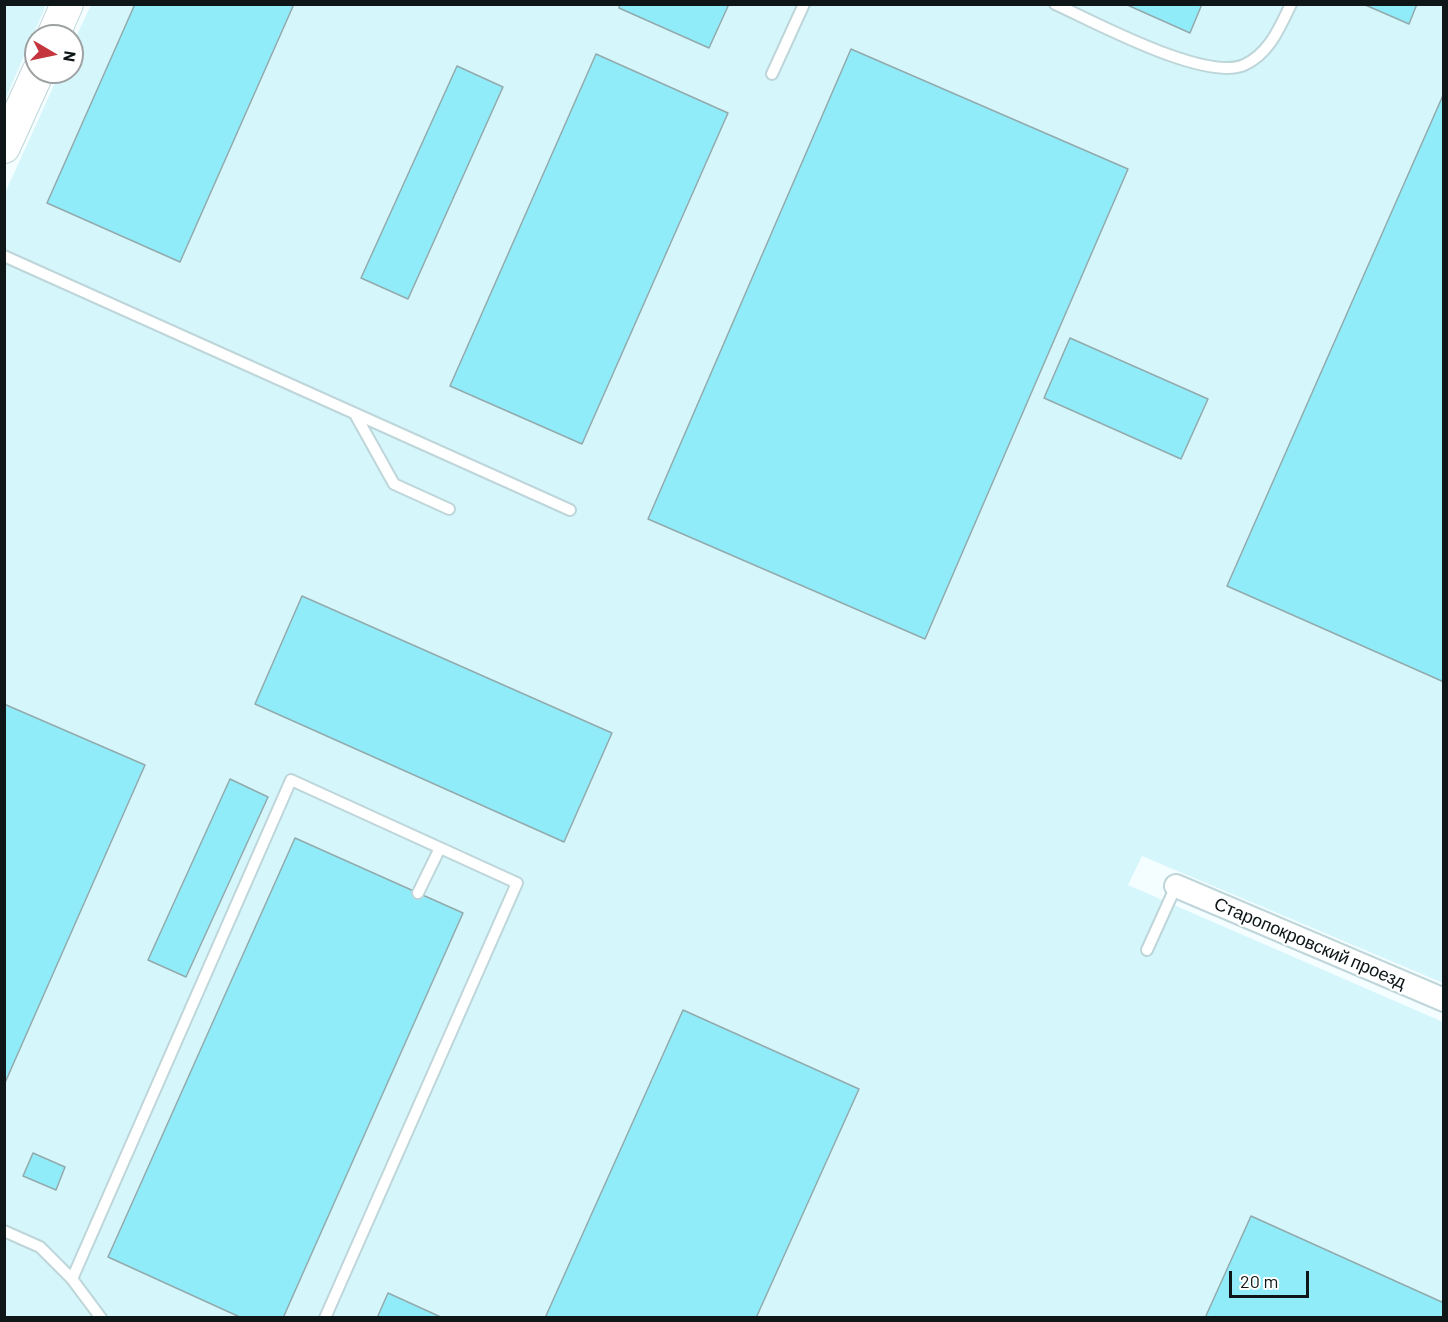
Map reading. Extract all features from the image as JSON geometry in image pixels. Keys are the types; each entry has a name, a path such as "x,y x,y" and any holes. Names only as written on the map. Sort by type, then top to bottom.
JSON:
{"street":[{"path":"59,24 67,4"},
{"path":"4,147 33,84"},
{"name":"Старопокровский проезд","path":"1176,886 1443,1000"}],"lane":[{"path":"772,74 804,4"},
{"path":"1055,4 1187,63 1215,68 1244,65 1270,45 1291,4"},
{"path":"4,256 570,510"},
{"path":"355,414 394,484 449,509"},
{"path":"72,1279 291,780 517,883 325,1317"},
{"path":"418,893 440,848"},
{"path":"1147,950 1176,886"},
{"path":"4,1231 40,1247 72,1279 101,1317"}],"shaded area":[{"path":"4,5 46,5 38,24 24,24 24,56 5,100"},
{"path":"91,5 1443,5 1443,983 1142,856 1128,885 1443,1022 1443,1317 5,1318 5,193 55,84 84,84 84,24 82,24"}],"building":[{"path":"135,4 294,4 180,262 47,203"},
{"path":"620,4 729,4 709,48 619,8"},
{"path":"1125,4 1202,4 1190,33"},
{"path":"1363,4 1417,4 1409,24"},
{"path":"851,49 1128,169 925,639 648,519"},
{"path":"596,54 728,113 582,444 450,386"},
{"path":"457,66 503,87 408,299 361,278"},
{"path":"1444,93 1444,682 1227,586"},
{"path":"1070,338 1208,399 1181,459 1044,398"},
{"path":"302,596 612,733 564,842 255,704"},
{"path":"4,704 145,765 4,1085"},
{"path":"230,779 268,797 186,977 148,960"},
{"path":"295,838 463,913 283,1318 242,1318 108,1257"},
{"path":"683,1010 859,1089 756,1318 545,1318"},
{"path":"33,1153 65,1167 56,1190 23,1176"},
{"path":"1251,1216 1444,1303 1444,1318 1205,1318"},
{"path":"388,1293 443,1318 377,1318"}]}
